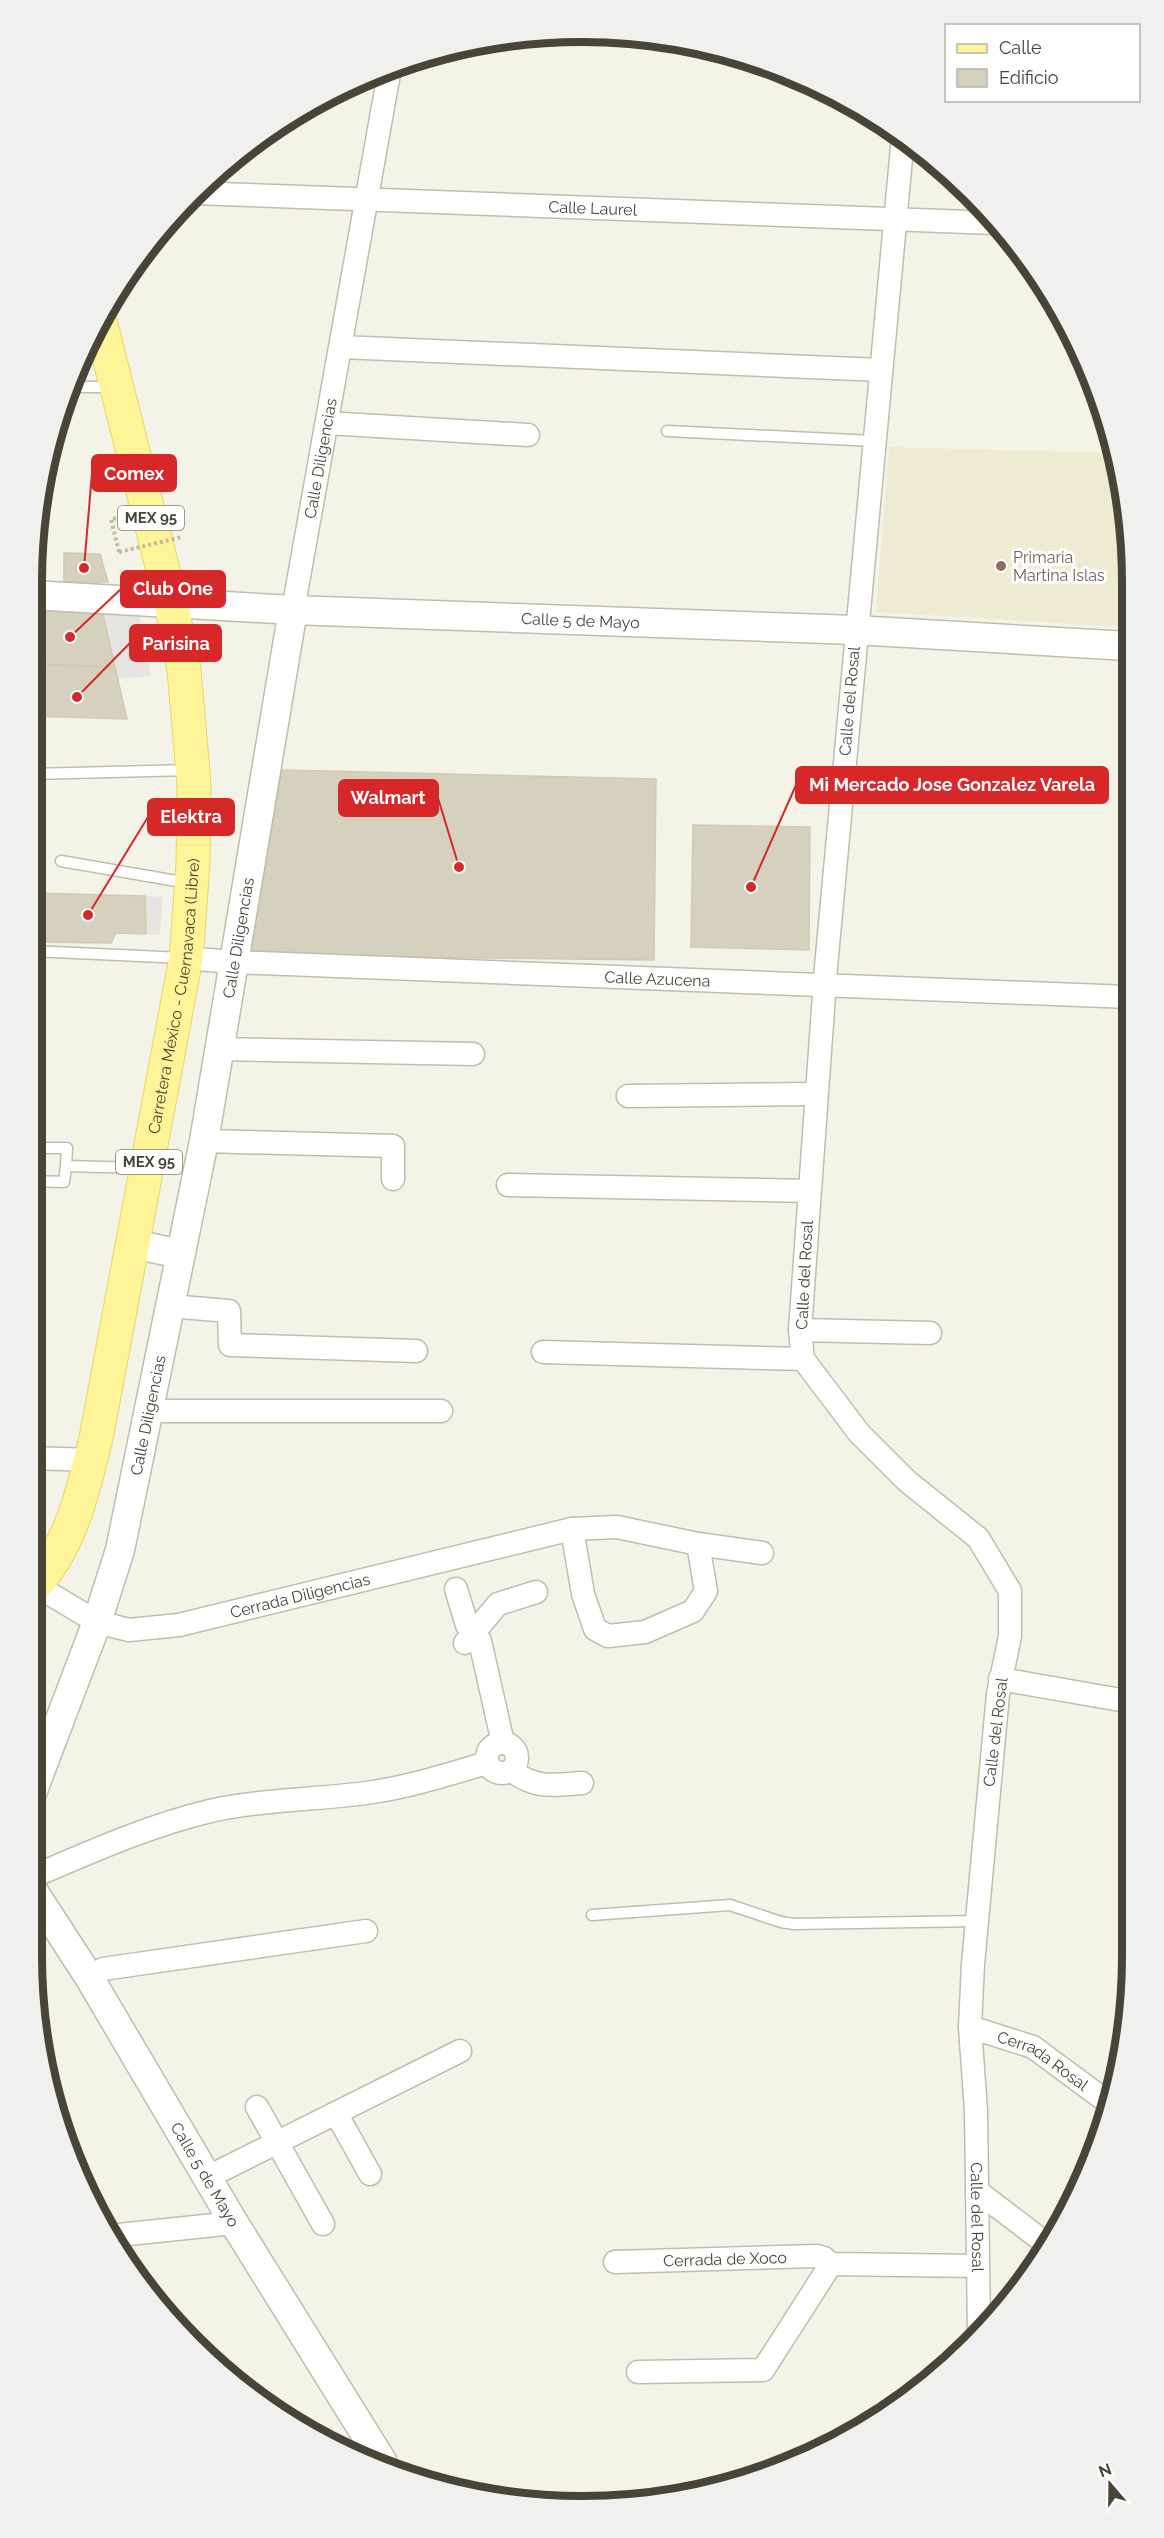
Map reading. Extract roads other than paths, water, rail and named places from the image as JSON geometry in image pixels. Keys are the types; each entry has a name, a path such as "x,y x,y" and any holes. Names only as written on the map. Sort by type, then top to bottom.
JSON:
{"main road":[{"name":"Carretera México - Cuernavaca (Libre)","path":"42,1574 62,1546 76,1511 91,1460 134,1244 186,958 191,884 193,770 184,670 171,602 103,333"}],"street":[{"name":"Calle Diligencias","path":"42,1767 97,1622 120,1550 149,1411 204,1141 232,963 268,769 293,610 388,78"},
{"name":"Calle del Rosal","path":"902,147 855,630 816,1094 800,1330 803,1359 859,1433 907,1481 978,1538 1010,1591 1010,1636 1000,1679 976,1921 970,2027 976,2111 979,2322"},
{"name":"Calle Laurel","path":"207,194 985,223"},
{"path":"341,347 881,370"},
{"path":"327,423 528,435"},
{"name":"Calle 5 de Mayo","path":"42,596 293,610 855,630 1122,646"},
{"name":"Calle Azucena","path":"186,958 232,963 1122,997"},
{"path":"218,1049 472,1054"},
{"path":"628,1096 816,1094"},
{"path":"204,1141 393,1146 393,1179"},
{"path":"508,1185 809,1191"},
{"path":"134,1244 180,1254"},
{"path":"170,1306 229,1311 230,1345 416,1351"},
{"path":"800,1330 930,1333"},
{"path":"543,1352 803,1359"},
{"path":"149,1411 441,1411"},
{"path":"42,1458 91,1460"},
{"name":"Cerrada Diligencias","path":"42,1591 97,1622 129,1630 178,1624 572,1529 617,1527 698,1544 762,1553"},
{"path":"572,1529 583,1594 595,1629 608,1636 645,1632 693,1611 706,1591 698,1544"},
{"path":"456,1589 469,1634 494,1751"},
{"path":"469,1634 498,1604 536,1592"},
{"path":"1000,1679 1122,1700"},
{"path":"42,1873 142,1830 210,1812 256,1803 371,1792 415,1785 509,1744 517,1754 516,1766 512,1771 525,1781 543,1785 582,1782"},
{"name":"Calle 5 de Mayo","path":"42,1904 89,1977 234,2223 379,2457"},
{"path":"89,1977 103,1970 366,1931"},
{"name":"Cerrada Rosal","path":"970,2027 1033,2047 1103,2099"},
{"path":"208,2177 459,2051"},
{"path":"256,2107 322,2224"},
{"path":"336,2113 370,2174"},
{"path":"977,2190 1042,2239"},
{"path":"120,2235 234,2223"},
{"name":"Cerrada de Xoco","path":"615,2262 816,2256 824,2258 831,2264 977,2266"},
{"path":"638,2372 763,2370 831,2264"}],"lane":[{"path":"79,387 117,387"},
{"path":"667,431 874,441"},
{"path":"42,774 193,770"},
{"path":"61,861 191,884"},
{"path":"42,951 140,954 186,958"},
{"path":"42,1148 67,1148 64,1182 42,1181"},
{"path":"66,1166 148,1169"},
{"path":"592,1915 730,1905 794,1924 976,1921"}],"place":[{"name":"Primaria Martina Islas","path":"1001,566"},
{"name":"Comex","path":"84,568"},
{"name":"Club One","path":"70,637"},
{"name":"Parisina","path":"77,697"},
{"name":"Walmart","path":"459,867"},
{"name":"Mi Mercado Jose Gonzalez Varela","path":"751,887"},
{"name":"Elektra","path":"88,915"}]}
